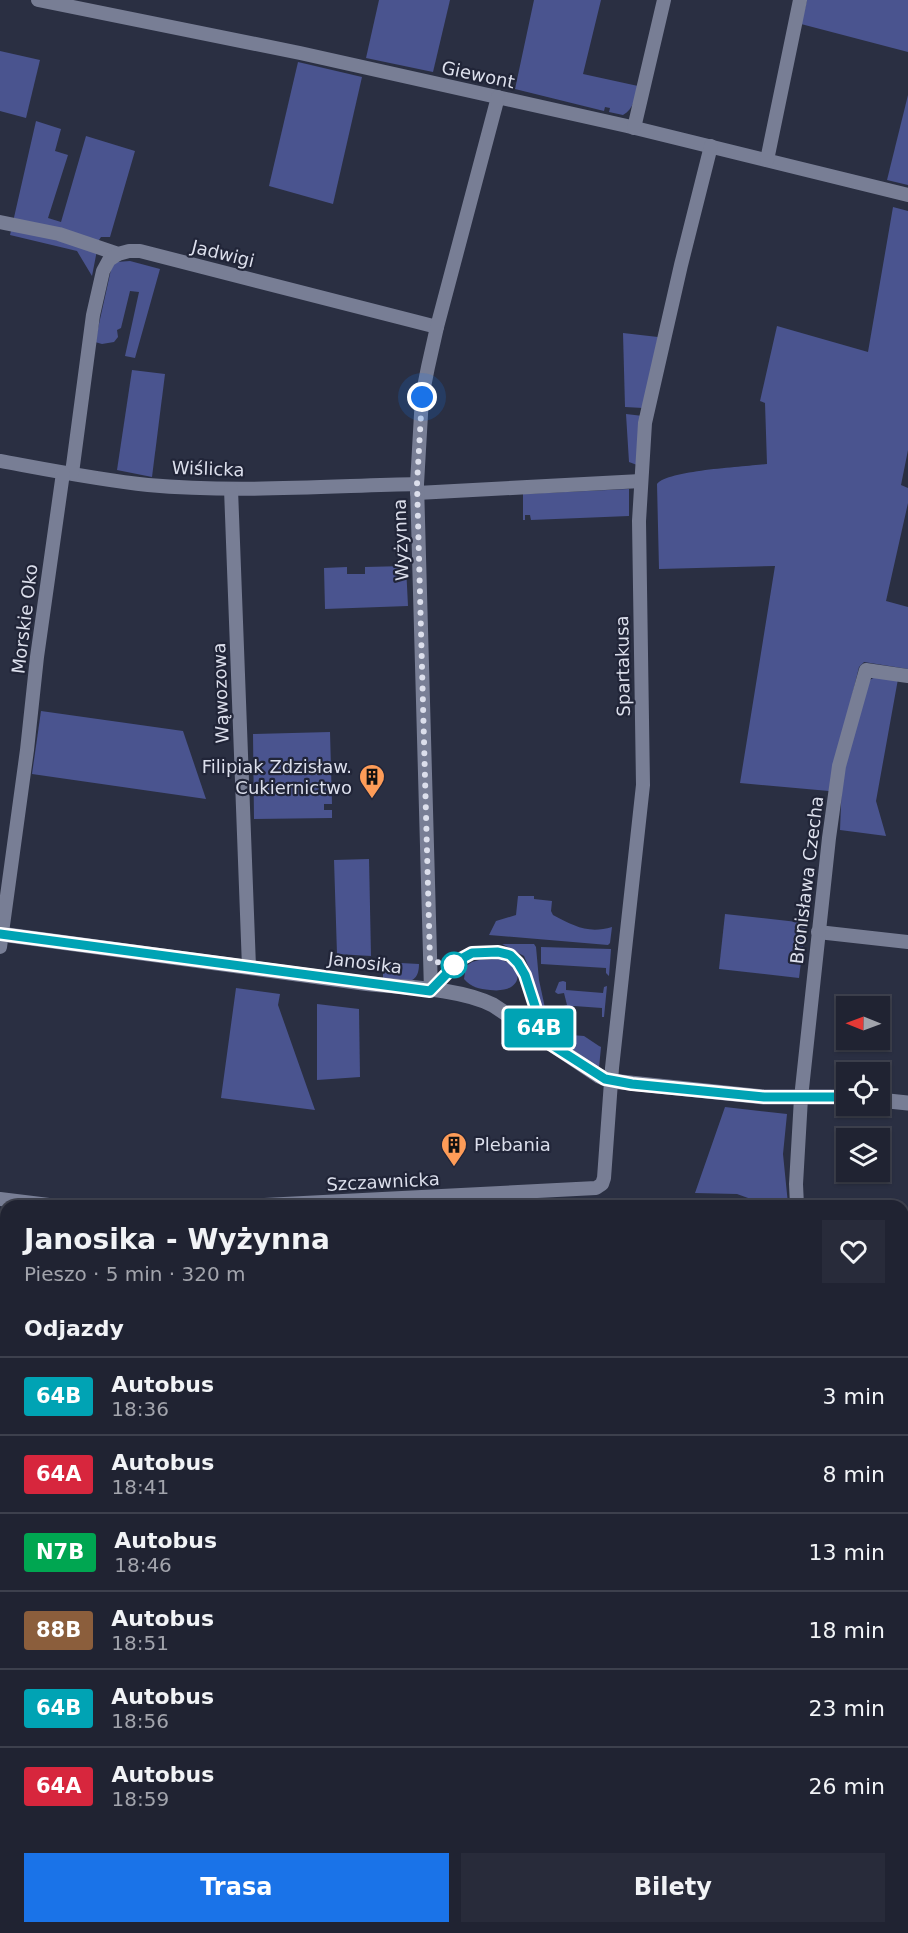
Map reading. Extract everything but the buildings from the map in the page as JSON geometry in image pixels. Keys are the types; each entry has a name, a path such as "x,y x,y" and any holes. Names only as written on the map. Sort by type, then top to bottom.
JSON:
{"street":[{"name":"Giewont","path":"38,0 300,53 498,97 908,195"},
{"path":"634,128 664,0"},
{"path":"767,160 800,0"},
{"name":"Wyżynna","path":"430,991 417,489 422,397 437,327 498,97"},
{"name":"Spartakusa","path":"596,1188 602,1184 604,1178 611,1081 643,785 639,521 647,412 711,147"},
{"name":"Jadwigi","path":"0,222 59,234 118,254 140,251 437,327"},
{"name":"Morskie Oko","path":"1,938 27,750 37,657 93,315 103,271 109,260 118,254"},
{"name":"Wiślicka","path":"0,461 151,485 231,489 417,489 641,481"},
{"name":"Wąwozowa","path":"231,489 249,967"},
{"name":"Bronisława Czecha","path":"797,1200 796,1184 801,1098 818,932 839,766 866,670 908,676"},
{"path":"818,932 908,942"},
{"name":"Janosika","path":"1,938 474,996 488,1002 599,1076 611,1081 754,1096 836,1097"},
{"path":"890,1101 908,1103"},
{"name":"Szczawnicka","path":"390,1200 596,1188"}],"shaded area":[{"path":"379,0 450,0 433,72 366,58"},
{"path":"534,0 601,0 583,74 638,86 634,102 627,112 623,115 609,112 610,108 605,107 604,111 515,89"},
{"path":"807,0 908,0 908,52 801,24"},
{"path":"0,51 40,60 26,118 0,111"},
{"path":"298,62 362,77 333,204 269,186"},
{"path":"908,95 908,185 887,180"},
{"path":"36,121 61,129 55,151 68,155 48,218 61,222 86,136 135,151 110,237 101,237 99,240 92,276 77,251 10,235"},
{"path":"893,207 908,211 908,450 901,485 908,488 908,503 886,601 908,607 908,669 864,662 859,667 829,791 740,783 775,566 659,569 657,484 664,479 691,472 767,464 765,403 760,401 777,326 868,352"},
{"path":"130,261 160,269 135,358 125,356 139,292 130,291 121,328 117,330 118,337 114,342 102,344 95,342 112,265 116,262"},
{"path":"623,333 658,337 643,408 625,407"},
{"path":"132,370 165,374 152,477 117,470"},
{"path":"626,414 643,416 637,465 629,462"},
{"path":"629,489 629,516 531,520 530,515 525,515 525,520 523,520 523,494"},
{"path":"406,566 408,606 325,609 324,568 347,567 347,574 365,574 365,567"},
{"path":"877,676 898,679 876,801 886,836 840,830 842,779 868,681"},
{"path":"41,711 183,731 206,799 32,774"},
{"path":"330,732 332,804 324,804 324,810 332,810 332,818 254,819 253,734"},
{"path":"369,859 371,956 337,954 334,860"},
{"path":"518,896 534,896 534,899 552,901 553,915 581,928 596,930 612,927 610,943 608,945 489,935 496,921 516,915"},
{"path":"725,914 806,923 799,978 719,969"},
{"path":"502,944 534,944 536,947 539,980 548,1022 547,1031 524,956"},
{"path":"541,947 611,949 609,976 606,968 541,964"},
{"path":"499,959 514,967 517,973 515,984 510,988 482,989 472,986 464,979 466,966 472,962"},
{"path":"383,962 419,964 418,972 416,977 408,981 383,979"},
{"path":"559,982 566,982 566,990 603,993 604,987 607,986 604,1017 602,1017 602,1008 574,1006 566,1014 558,1009 567,1005 564,993 555,992"},
{"path":"236,988 280,994 278,1005 315,1110 221,1098"},
{"path":"317,1004 359,1009 360,1077 317,1080"},
{"path":"558,1034 584,1036 601,1047 599,1068 555,1039"},
{"path":"725,1107 787,1114 783,1154 788,1200 754,1200 737,1194 695,1193"}],"bus line":[{"name":"64B","path":"0,934 430,991 461,959 472,953 498,952 510,955 525,975 535,1006 538,1026 544,1040 605,1079 632,1084 764,1097 836,1097"}],"place":[{"name":"Filipiak Zdzisław. Cukiernictwo","path":"372,800"},
{"name":"Plebania","path":"454,1168"}],"route":[{"path":"422,397 417,484 430,961 454,965"}]}
